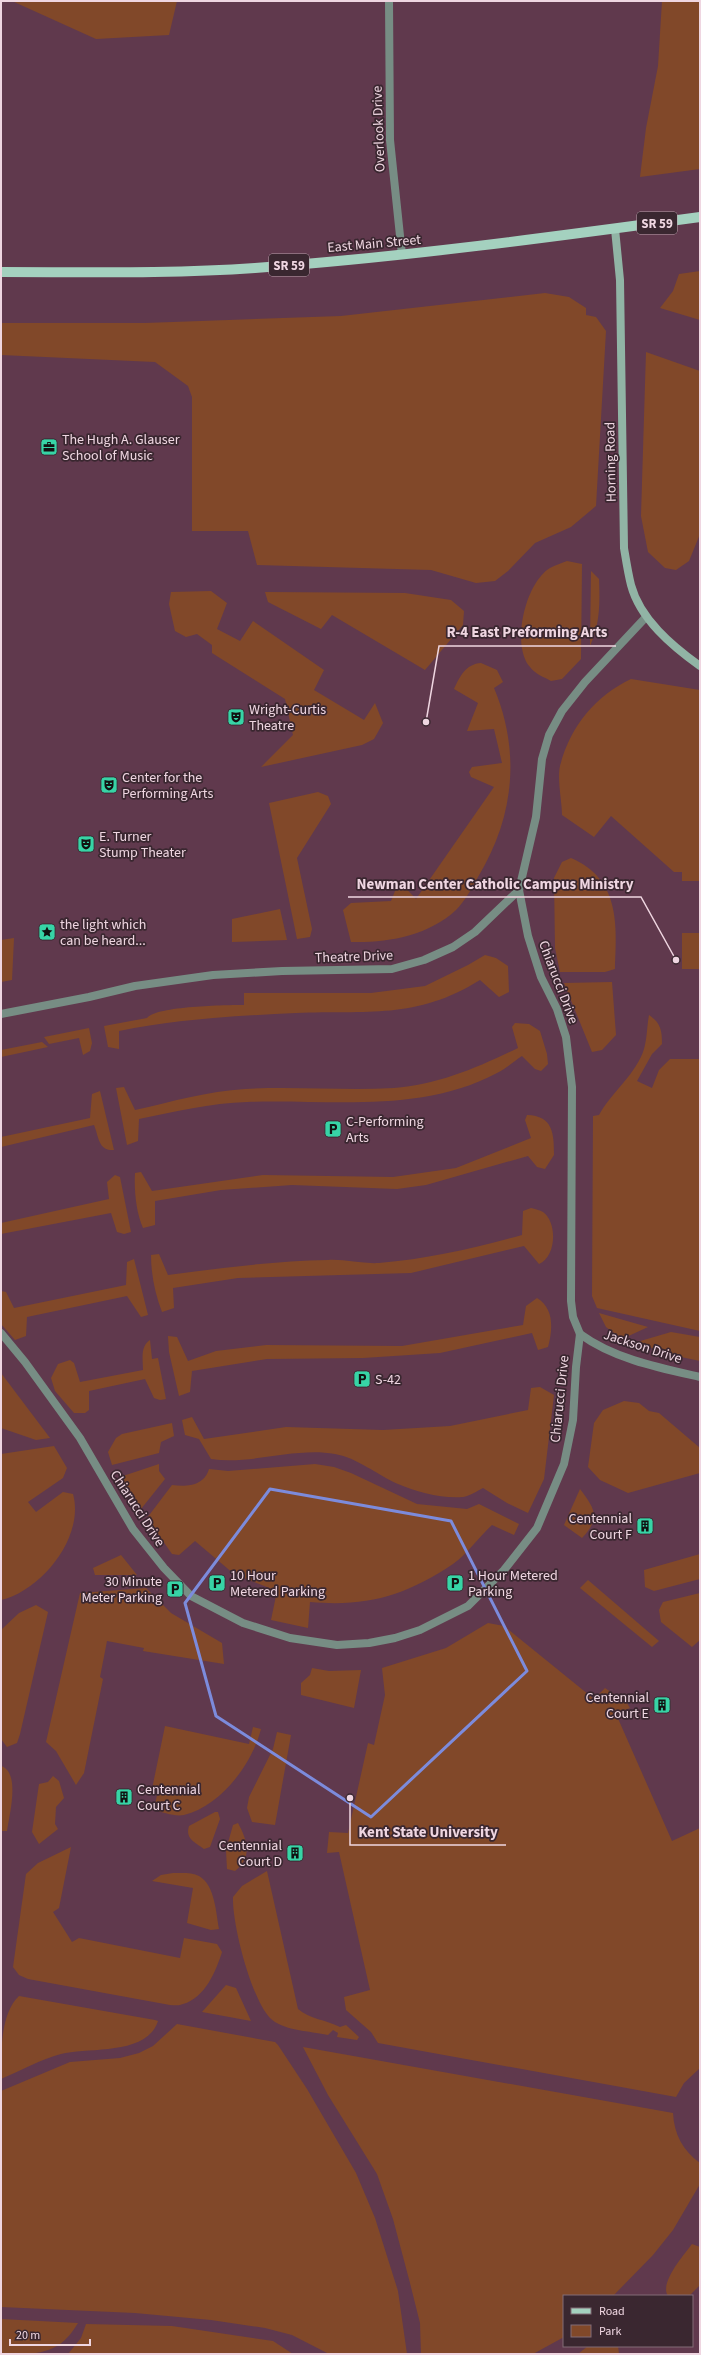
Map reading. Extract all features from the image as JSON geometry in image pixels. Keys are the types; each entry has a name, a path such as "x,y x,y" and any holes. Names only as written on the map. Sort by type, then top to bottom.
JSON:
{"main road":[{"name":"East Main Street","path":"1,272 133,272 254,268 402,255 700,217"}],"street":[{"name":"Overlook Drive","path":"389,1 390,140 402,255"},
{"name":"Horning Road","path":"615,229 620,280 624,548 631,586 646,617 685,655 700,666"},
{"path":"519,890 536,817 542,759 549,736 562,711 585,682 646,617"},
{"name":"Theatre Drive","path":"1,1014 89,998 135,986 214,975 282,971 392,969 424,960 453,947 475,932 519,890"},
{"name":"Chiarucci Drive","path":"1,1333 80,1438 133,1529 164,1568 191,1596 244,1623 290,1638 337,1645 369,1643 395,1638 420,1630 468,1606 504,1570 537,1528 564,1464 573,1420 576,1367 580,1334 573,1317 570,1301 572,1087 566,1037 557,1009 541,977 528,936 519,890"},
{"name":"Jackson Drive","path":"580,1334 595,1345 625,1357 700,1377"}],"highlighted area":[{"path":"270,1489 451,1521 527,1671 371,1817 216,1716 185,1603"}],"green space":[{"path":"12,1 177,1 169,35 96,39"},
{"path":"662,1 700,1 700,169 640,177 646,128 658,66"},
{"path":"700,271 700,320 660,308 673,291 679,274"},
{"path":"545,293 569,297 586,308 586,315 596,317 606,331 596,506 571,527 535,543 508,571 495,581 476,583 431,570 257,565 248,531 192,531 192,397 188,386 155,362 1,355 1,323 145,323 341,316"},
{"path":"646,352 700,371 700,534 689,561 676,570 665,568 648,552 641,516"},
{"path":"567,561 582,564 581,659 562,679 551,681 532,669 524,657 521,630 528,600 541,576 550,568"},
{"path":"591,571 599,579 599,613 596,630 590,646"},
{"path":"211,591 227,603 217,629 240,641 253,621 324,670 314,690 364,720 375,703 383,723 374,739 362,745 261,767 293,735 285,699 212,653 212,645 197,634 186,637 175,631 169,604 171,592"},
{"path":"265,592 405,593 451,600 464,611 463,625 425,670 332,615 321,629 268,602"},
{"path":"481,663 497,670 503,682 494,688 503,712 508,736 510,760 510,784 506,808 490,855 465,899 456,910 445,919 420,932 406,936 379,941 351,942 343,910 351,903 391,901 399,881 416,899 494,787 471,777 469,772 472,767 502,763 494,729 467,731 478,703 454,689 461,675 467,668"},
{"path":"631,679 700,690 700,881 682,881 682,872 674,872 611,816 594,837 562,815 559,772 564,752 570,738 577,726 595,704 606,694"},
{"path":"318,792 328,796 331,804 297,858 312,929 310,937 297,939 269,803"},
{"path":"571,858 587,867 599,878 607,890 612,904 615,920 615,969 605,972 560,972 555,948 554,878 562,862"},
{"path":"280,909 287,940 232,942 232,919"},
{"path":"682,933 700,933 700,969 682,969"},
{"path":"14,938 12,980 1,982 1,940"},
{"path":"485,955 496,958 508,966 509,992 499,997 480,980 457,993 434,1002 412,1007 369,1012 251,1015 163,1024 119,1031 119,1049 108,1047 104,1026 147,1018 153,1014 164,1011 192,1007 244,1005 244,993 371,993 425,986"},
{"path":"612,982 616,1035 602,1050 592,1052 564,983"},
{"path":"649,1015 656,1021 660,1028 662,1044 652,1054 637,1081 652,1088 659,1070 670,1059 700,1059 700,1331 597,1308 592,1296 593,1116 599,1115 630,1075 641,1058 645,1045"},
{"path":"515,1023 529,1024 540,1031 547,1054 548,1064 541,1071 535,1069 522,1056 500,1071 468,1086 437,1094 406,1099 374,1102 247,1102 193,1108 139,1119 138,1141 127,1145 116,1088 124,1087 135,1110 190,1097 231,1090 282,1088 376,1089 410,1086 458,1074 518,1048 512,1027"},
{"path":"89,1028 92,1043 90,1051 83,1055 79,1038 49,1044 44,1037"},
{"path":"42,1042 48,1047 1,1057 1,1050"},
{"path":"100,1091 114,1150 109,1150 102,1146 94,1125 1,1147 1,1137 90,1118 92,1094"},
{"path":"527,1115 536,1116 547,1122 552,1133 554,1155 545,1169 537,1167 528,1156 426,1185 397,1189 292,1185 221,1190 155,1201 155,1225 143,1228 137,1208 135,1173 141,1172 152,1191 263,1175 393,1177 456,1168 531,1138 525,1120"},
{"path":"115,1175 120,1177 131,1232 124,1234 117,1232 111,1213 1,1234 1,1223 109,1199 107,1182"},
{"path":"531,1208 542,1211 548,1217 553,1231 552,1247 545,1260 539,1264 524,1246 411,1273 238,1278 173,1288 174,1308 162,1312 157,1298 151,1255 159,1254 168,1275 268,1263 334,1260 379,1263 415,1259 522,1235 523,1211"},
{"path":"134,1259 148,1315 141,1317 127,1296 27,1317 26,1336 15,1340 1,1324 1,1291 6,1292 14,1308 126,1285 127,1262"},
{"path":"537,1298 547,1307 551,1320 551,1333 548,1347 538,1350 532,1333 440,1353 363,1358 267,1359 192,1371 190,1392 179,1396 169,1352 168,1336 177,1337 188,1361 216,1351 266,1345 402,1346 523,1325 526,1306"},
{"path":"599,1313 648,1327 622,1339 606,1327"},
{"path":"671,1332 700,1337 700,1361 667,1354 637,1342"},
{"path":"150,1340 152,1359 158,1358 166,1399 160,1400 154,1398 145,1379 89,1391 89,1410 85,1413 74,1413 55,1391 51,1378 58,1364 70,1360 74,1363 80,1382 143,1370 143,1349"},
{"path":"1,1373 50,1438 36,1440 1,1428"},
{"path":"540,1387 554,1395 544,1479 528,1513 507,1503 483,1488 463,1497 438,1496 413,1490 390,1480 352,1459 335,1454 320,1452 242,1460 211,1459 199,1439 185,1435 182,1420 192,1417 204,1439 286,1427 383,1430 450,1426 528,1410 531,1388"},
{"path":"624,1401 639,1403 649,1411 659,1413 700,1448 700,1473 628,1493 600,1480 588,1467 594,1423 603,1410"},
{"path":"172,1423 174,1436 161,1442 159,1453 112,1465 108,1452 116,1438 122,1434"},
{"path":"54,1446 67,1468 63,1478 28,1502 36,1512 63,1492 73,1494 75,1511 72,1527 66,1544 45,1574 31,1586 16,1595 1,1600 1,1454"},
{"path":"159,1464 159,1471 165,1479 141,1509 120,1477"},
{"path":"315,1464 334,1467 351,1473 417,1504 467,1509 479,1504 519,1524 514,1535 492,1525 453,1564 418,1584 402,1591 368,1601 350,1603 310,1602 308,1628 271,1620 277,1591 234,1574 195,1541 179,1555 172,1554 147,1518 172,1485 183,1486 199,1482 207,1475 209,1469 228,1471"},
{"path":"580,1489 589,1502 594,1514 592,1525 582,1538 564,1525"},
{"path":"700,1554 700,1579 654,1591 645,1587 644,1570"},
{"path":"121,1555 137,1575 95,1575 93,1568"},
{"path":"588,1580 659,1641 652,1647 580,1588"},
{"path":"146,1588 171,1613 222,1643 224,1664 143,1651 144,1648 107,1641 100,1677 103,1679 84,1773 76,1785 56,1751 46,1742 80,1593"},
{"path":"700,1593 700,1640 692,1647 661,1622 659,1610 663,1602"},
{"path":"36,1605 48,1612 20,1734 17,1743 7,1747 1,1739 1,1630 19,1613"},
{"path":"488,1623 504,1626 594,1699 605,1688 627,1703 630,1708 616,1714 672,1841 700,1828 700,2068 684,2083 676,2097 378,2043 371,2032 346,2010 344,1997 370,1990 339,1852 327,1853 329,1832 348,1833 368,1743 374,1745 385,1695 382,1668 446,1648"},
{"path":"312,1668 329,1671 361,1670 354,1708 301,1695 301,1683 310,1675"},
{"path":"165,1726 249,1744 253,1727 261,1729 257,1742 250,1756 233,1782 210,1803 198,1810 184,1815 177,1815 154,1810 158,1790 152,1789"},
{"path":"277,1732 291,1735 275,1825 252,1822 247,1808 249,1797 273,1749"},
{"path":"1,1766 7,1770 11,1777 12,1785 7,1831 1,1831"},
{"path":"53,1776 59,1781 64,1798 56,1807 55,1824 58,1829 39,1844 32,1832 39,1784 48,1782"},
{"path":"215,1812 218,1812 220,1819 210,1847 204,1849 194,1842 188,1834 189,1826"},
{"path":"238,1823 244,1836 247,1848 241,1866 235,1871 227,1869 226,1850 233,1825"},
{"path":"71,1847 59,1908 53,1912 72,1942 79,1938 180,1958 184,1938 217,1944 222,1952 220,1959 213,1975 198,1996 181,2005 170,2005 28,1979 19,1975 13,1967 26,1874 38,1863"},
{"path":"267,1871 298,2009 307,2015 340,2027 346,2025 359,2037 357,2040 337,2037 338,2033 333,2030 328,2035 282,2026 270,2018 263,2008 250,1978 239,1942 233,1897 242,1886"},
{"path":"173,1873 193,1874 204,1880 212,1893 219,1929 211,1930 187,1923 193,1888 152,1881 161,1875"},
{"path":"226,1985 236,1988 251,2021 202,2012"},
{"path":"19,1996 158,2021 152,2032 142,2040 130,2045 101,2050 72,2052 53,2056 1,2079 1,2058 5,2023 8,2013"},
{"path":"177,2024 275,2042 278,2045 307,2089 356,2173 375,2218 398,2291 407,2354 329,2354 292,2335 265,2328 211,2320 135,2313 1,2307 1,2091 70,2062 120,2058 139,2053 153,2046"},
{"path":"303,2047 673,2113 675,2128 680,2141 689,2153 700,2163 700,2184 673,2230 653,2255 614,2295 563,2295 563,2338 533,2354 421,2354 420,2323 393,2219 377,2174 328,2095"},
{"path":"692,2244 700,2247 700,2285 690,2295 668,2295 666,2290 667,2284 679,2262"},
{"path":"1,2319 78,2323 71,2334 56,2347 37,2353 1,2354"},
{"path":"86,2324 172,2326 273,2341 293,2354 68,2354 81,2338"},
{"path":"587,2347 618,2347 619,2354 578,2354"}],"place":[{"name":"The Hugh A. Glauser School of Music","path":"49,447"},
{"name":"Wright-Curtis Theatre","path":"236,717"},
{"name":"R-4 East Preforming Arts","path":"426,722"},
{"name":"Center for the Performing Arts","path":"109,785"},
{"name":"E. Turner Stump Theater","path":"86,844"},
{"name":"the light which can be heard...","path":"47,932"},
{"name":"Newman Center Catholic Campus Ministry","path":"676,960"},
{"name":"C-Performing Arts","path":"333,1129"},
{"name":"S-42","path":"362,1379"},
{"name":"Centennial Court F","path":"645,1526"},
{"name":"10 Hour Metered Parking","path":"217,1583"},
{"name":"1 Hour Metered Parking","path":"455,1583"},
{"name":"30 Minute Meter Parking","path":"175,1589"},
{"name":"Centennial Court E","path":"662,1705"},
{"name":"Centennial Court C","path":"124,1797"},
{"name":"Kent State University","path":"350,1798"},
{"name":"Centennial Court D","path":"295,1853"}]}
